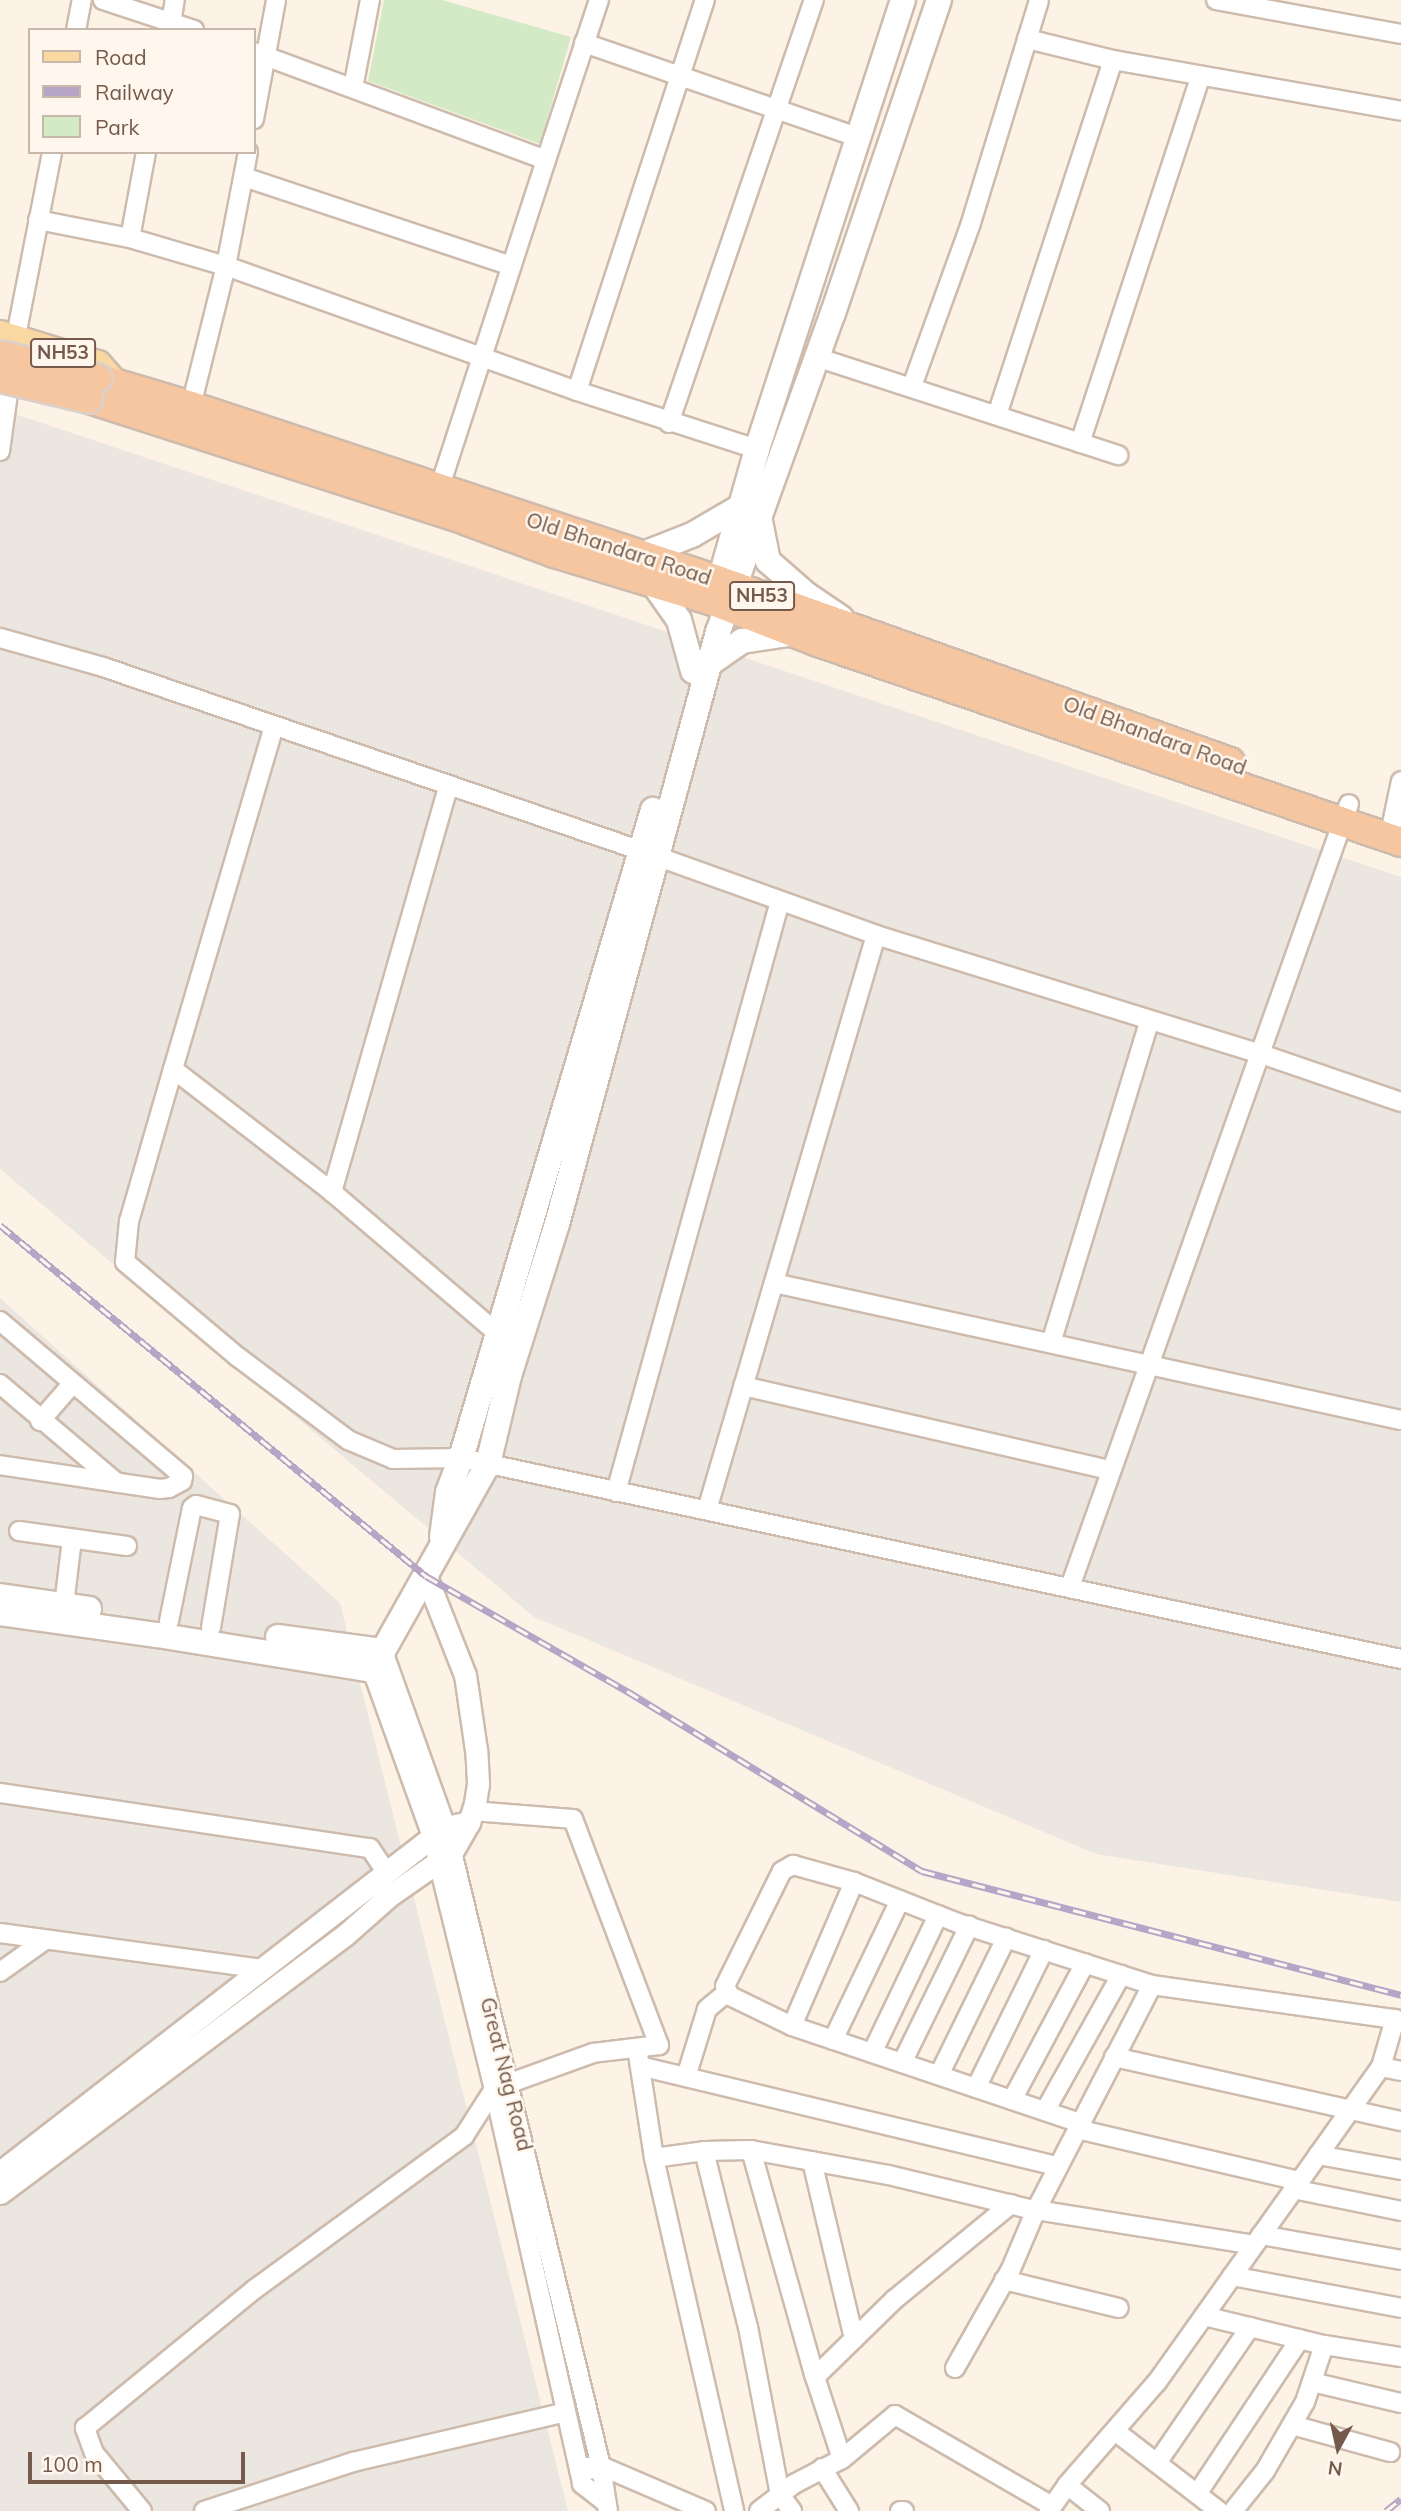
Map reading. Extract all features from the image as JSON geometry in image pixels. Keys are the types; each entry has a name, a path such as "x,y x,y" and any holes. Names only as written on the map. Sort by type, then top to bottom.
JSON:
{"highway":[{"path":"5,342 104,393"},
{"name":"NH53","path":"3,387 104,393 435,500 653,583 723,593 795,633 984,686"},
{"name":"Old Bhandara Road","path":"104,393 191,406 435,500 641,555 723,593 859,630 984,686 1396,830"}],"main road":[{"path":"859,630 807,595 768,561 750,511 757,449 903,0"},
{"path":"377,1661 480,1483 488,1464 509,1376 557,1224 650,854 723,593 750,511 816,357 939,0"},
{"path":"641,555 750,511"},
{"path":"653,583 679,620 701,667"},
{"path":"701,667 742,641 795,633"},
{"path":"440,1548 449,1492 650,854"},
{"path":"0,1596 211,1627 377,1661"},
{"path":"0,1613 377,1661"}],"street":[{"path":"76,28 82,0"},
{"path":"103,0 170,25 175,0"},
{"path":"256,93 259,54 276,0"},
{"path":"353,88 370,0"},
{"path":"435,500 598,0"},
{"path":"577,391 705,0"},
{"path":"669,423 814,0"},
{"path":"912,386 970,226 1039,0"},
{"path":"1216,0 1401,34"},
{"path":"1027,39 1113,60 1401,111"},
{"path":"584,43 857,137"},
{"path":"259,54 546,160"},
{"path":"998,415 1113,60"},
{"path":"1080,443 1201,76"},
{"path":"0,451 5,342 38,220 52,154"},
{"path":"130,238 146,154"},
{"path":"191,406 226,266 248,154"},
{"path":"244,177 512,265"},
{"path":"38,220 130,238 226,266 669,423 757,449"},
{"path":"816,357 1118,455"},
{"path":"0,638 103,667 650,854 876,935 1258,1053 1401,1102"},
{"path":"274,726 129,1221 125,1262 238,1357 348,1440 393,1459 461,1458 1401,1659"},
{"path":"1396,830 1401,781"},
{"path":"332,1192 449,785"},
{"path":"1070,1587 1258,1053 1346,813"},
{"path":"616,1492 780,901"},
{"path":"707,1510 876,935"},
{"path":"1051,1343 1149,1021"},
{"path":"173,1069 332,1192 497,1334"},
{"path":"774,1283 1401,1420"},
{"path":"0,1321 183,1476 169,1488 0,1465"},
{"path":"40,1420 73,1383"},
{"path":"0,1384 117,1483"},
{"path":"743,1386 1111,1470"},
{"path":"169,1621 192,1508 196,1505 230,1514 211,1627"},
{"path":"19,1531 127,1546"},
{"path":"64,1605 72,1539"},
{"path":"391,1882 445,1857 471,1816 478,1770 465,1675 426,1576"},
{"name":"Great Nag Road","path":"377,1661 439,1832 601,2466 607,2507"},
{"path":"0,1793 370,1848 391,1882"},
{"path":"0,2172 271,1976 345,1935 439,1832 471,1816 565,1815 573,1819 659,2045 639,2057"},
{"path":"759,2511 822,2468 842,2459 895,2414 1051,2509 1067,2485 1157,2382 1296,2185 1381,2067 1395,2020 1152,1984 969,1926 854,1882 793,1865 782,1871 725,1986 727,1992 792,2025 1045,2111 1079,2126 1296,2185 1401,2211"},
{"path":"792,2025 854,1882"},
{"path":"833,2039 900,1900"},
{"path":"872,2053 938,1915"},
{"path":"902,2063 969,1926"},
{"path":"0,1933 271,1976"},
{"path":"939,2075 1006,1938"},
{"path":"0,1972 45,1940"},
{"path":"976,2088 1044,1950"},
{"path":"1012,2100 1084,1963"},
{"path":"1045,2111 1121,1975"},
{"path":"0,2193 271,1976"},
{"path":"956,2368 1004,2280 1058,2166 1152,1984"},
{"path":"686,2077 707,2009 727,1992"},
{"path":"142,2511 94,2453 85,2428 255,2288 464,2136 502,2086 593,2053 639,2057 686,2077 1058,2166"},
{"path":"639,2057 654,2158 734,2511"},
{"path":"1114,2057 1401,2121"},
{"path":"1381,2067 1401,2071"},
{"path":"502,2086 582,2484 607,2507"},
{"path":"654,2158 704,2151 751,2150 889,2175 1036,2210 1401,2260"},
{"path":"751,2150 815,2377 842,2459"},
{"path":"704,2151 748,2328 780,2495 792,2511"},
{"path":"1318,2155 1401,2170"},
{"path":"812,2161 854,2339"},
{"path":"815,2377 895,2299 1011,2204"},
{"path":"1232,2276 1401,2308"},
{"path":"1004,2280 1119,2308"},
{"path":"1204,2316 1324,2345 1401,2357"},
{"path":"1157,2463 1250,2328"},
{"path":"1197,2494 1300,2339"},
{"path":"1233,2511 1265,2471 1292,2425 1312,2382 1324,2345"},
{"path":"1312,2382 1401,2403"},
{"path":"204,2511 353,2462 566,2412"},
{"path":"1292,2425 1390,2452"},
{"path":"1115,2431 1219,2511"},
{"path":"580,2469 601,2466 706,2511"},
{"path":"822,2468 849,2511"},
{"path":"1067,2485 1100,2511"}],"shaded area":[{"path":"0,409 1401,877 1401,1902 1096,1854 534,1617 0,1169"},
{"path":"0,1298 340,1603 568,2511 0,2511"}],"green space":[{"path":"384,0 442,0 571,37 540,144 368,81"}],"railway":[{"path":"0,1225 426,1576 627,1691 922,1871 1401,1995"},
{"path":"1386,2511 1401,2499"}]}
